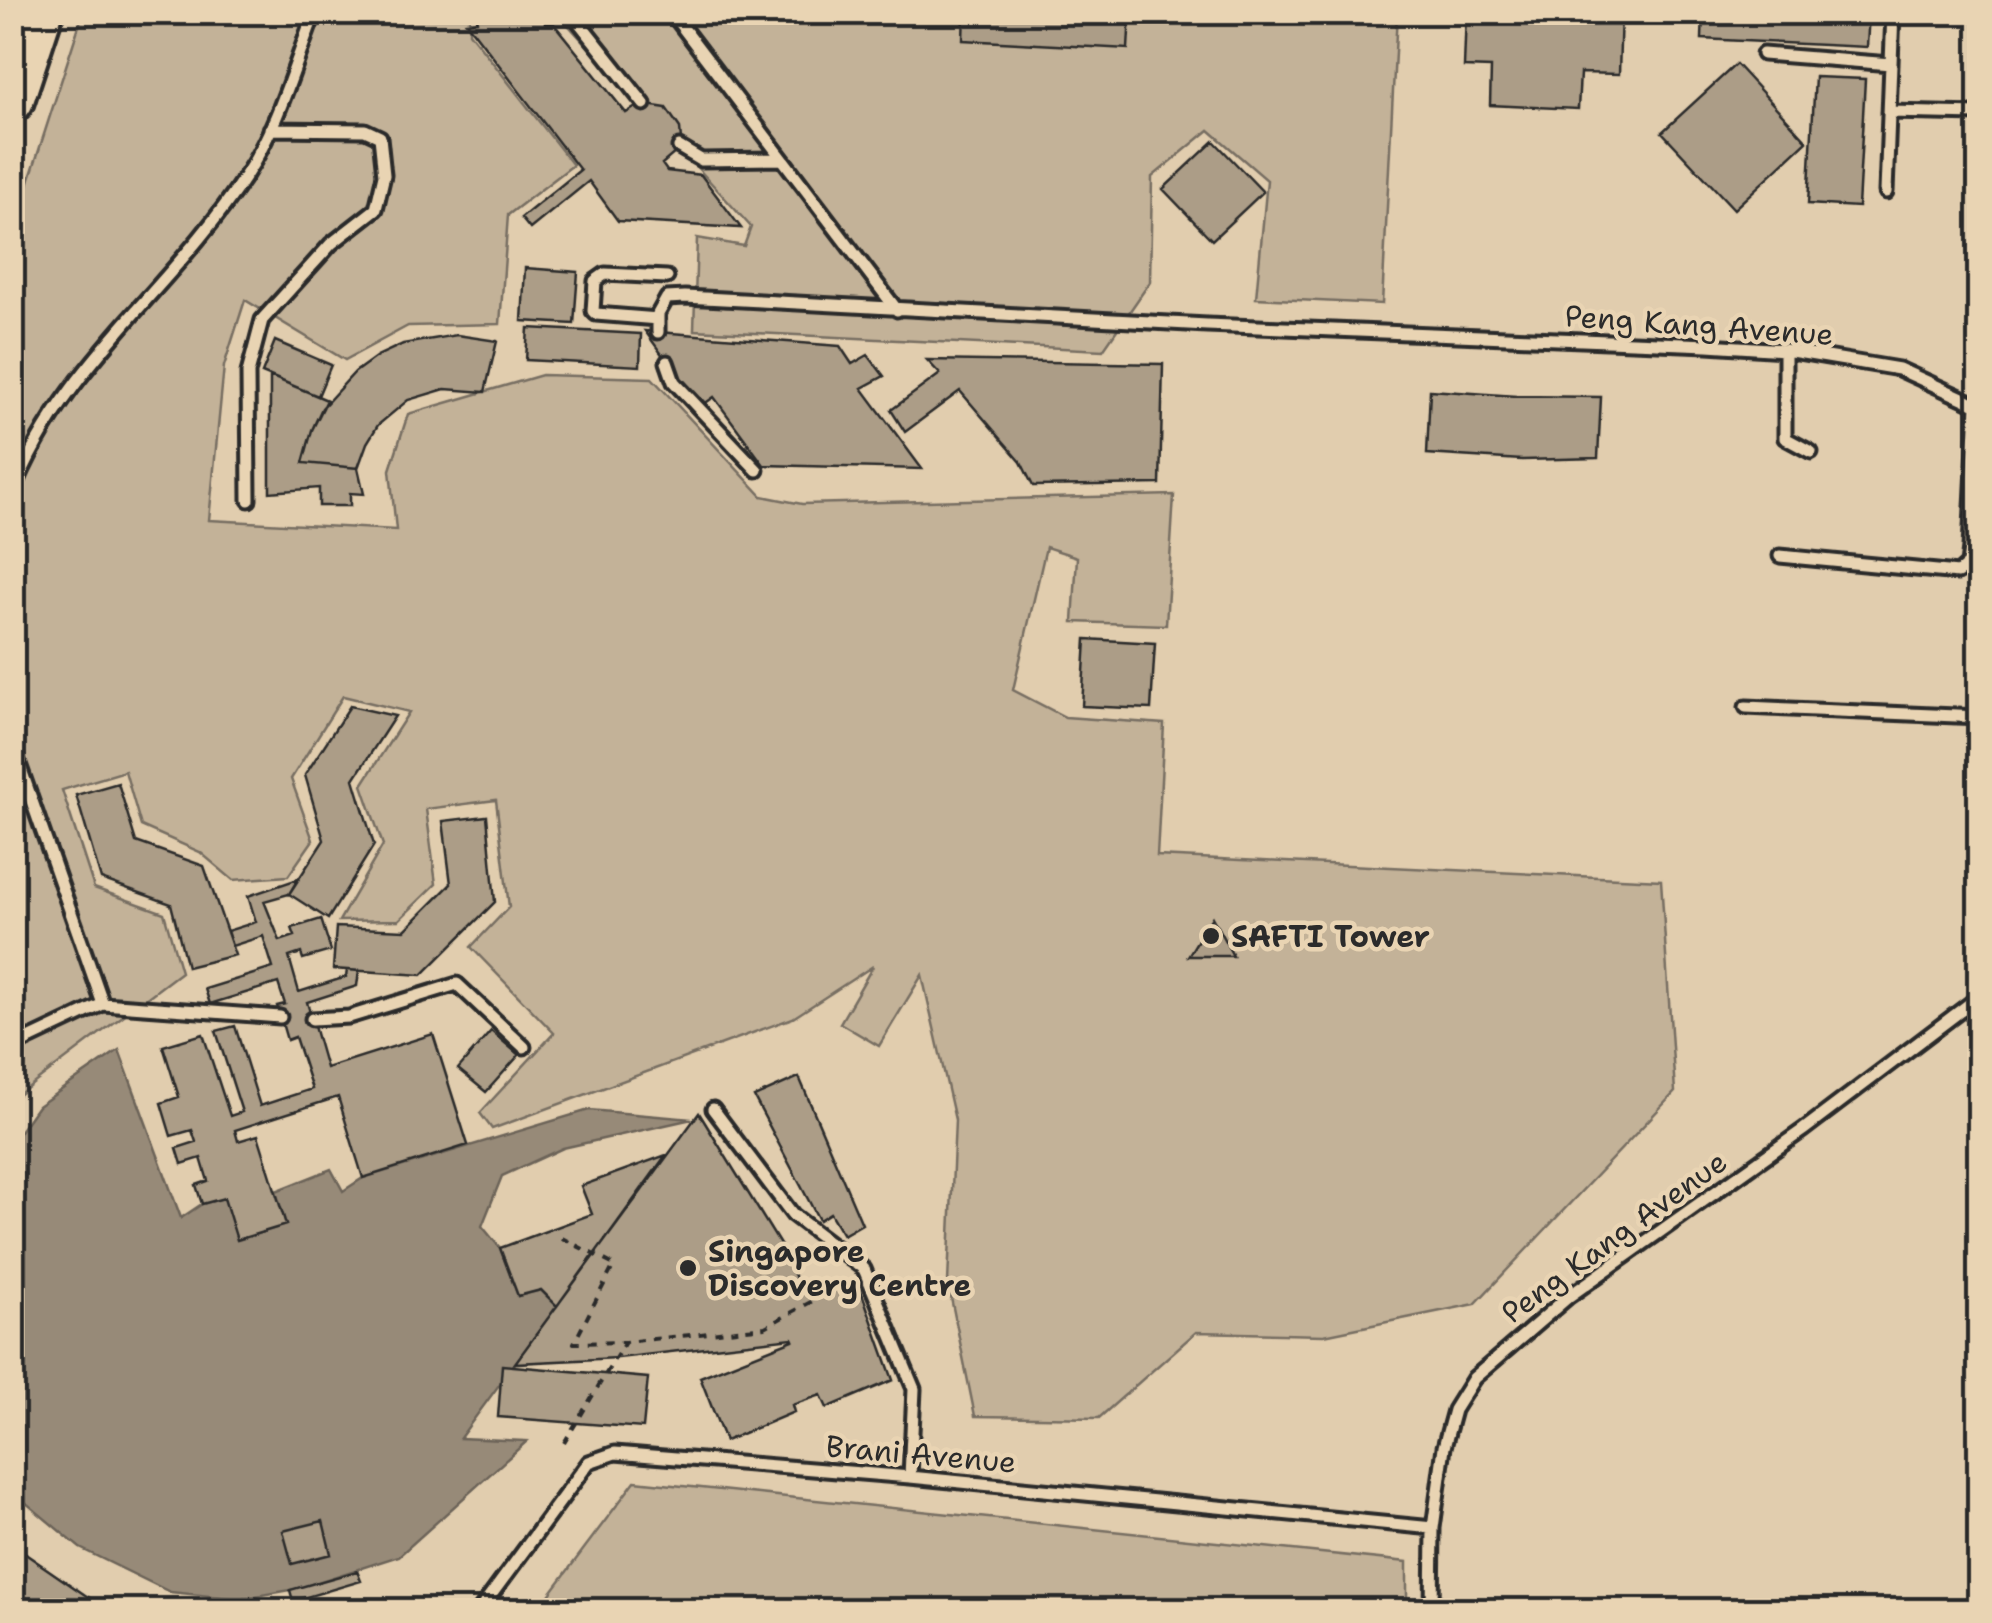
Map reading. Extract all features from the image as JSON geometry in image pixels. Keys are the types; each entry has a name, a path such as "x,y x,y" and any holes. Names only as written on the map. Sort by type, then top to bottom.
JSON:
{"highway":[{"path":"12,100 41,12"}],"lane":[{"path":"12,495 41,431 74,383 132,311 191,248 247,174 270,129 315,12"},
{"path":"579,12 580,22 644,104"},
{"path":"671,12 897,310"},
{"path":"1886,192 1893,12"},
{"path":"1763,54 1891,64"},
{"path":"1890,112 1980,114"},
{"path":"249,500 248,372 262,320 331,244 376,209 384,175 380,137 365,130 270,129"},
{"path":"679,147 701,160 782,159"},
{"name":"Peng Kang Avenue","path":"667,277 605,274 595,281 594,311 658,326 661,304 667,298 685,297 1784,350 1899,369 1978,406"},
{"path":"1784,350 1784,438 1811,452"},
{"path":"667,362 674,382 756,470"},
{"path":"1780,556 1958,573 1968,564 1970,548 1978,406"},
{"path":"1746,707 1980,717"},
{"path":"12,744 103,1004"},
{"path":"312,1019 348,1017 457,984 524,1047"},
{"name":"Peng Kang Avenue","path":"1432,1610 1433,1528 1444,1447 1454,1410 1474,1378 1568,1297 1803,1130 1980,996"},
{"path":"12,1047 103,1004 280,1017"},
{"path":"713,1109 793,1214 864,1269 914,1389 910,1477"},
{"name":"Brani Avenue","path":"480,1610 588,1462 614,1453 910,1477 1433,1528"}],"path":[{"path":"562,1238 614,1266 574,1343 625,1342 765,1327 831,1291"},
{"path":"564,1443 625,1342"},
{"path":"120,1606 134,1610"}],"shaded area":[{"path":"563,12 1397,13 1382,304 1256,298 1267,180 1209,130 1152,177 1150,282 1103,350 694,330 697,238 744,246 751,227 562,18"},
{"path":"83,13 470,13 469,32 573,165 508,215 500,324 408,326 345,360 245,300 224,366 209,520 396,530 390,470 408,414 542,375 652,378 762,496 802,504 1174,495 1166,625 1073,622 1077,557 1046,547 1013,690 1065,717 1164,724 1157,856 1661,880 1675,1092 1475,1304 1324,1335 1196,1332 1099,1418 975,1416 948,1283 955,1120 922,975 879,1046 840,1023 873,966 793,1018 492,1129 480,1113 554,1033 471,947 509,907 496,800 426,809 436,884 399,920 339,921 383,845 362,785 409,712 343,696 291,779 313,840 288,876 233,880 200,852 141,826 125,771 62,790 94,888 164,913 181,972 13,1099 13,231"},
{"path":"119,1050 181,1218 202,1204 224,1198 238,1240 286,1225 276,1191 331,1169 343,1191 363,1178 589,1110 692,1119 563,1148 502,1176 482,1226 500,1248 518,1296 541,1290 557,1306 460,1438 527,1441 399,1556 296,1589 240,1599 170,1592 80,1548 13,1492 13,1141 38,1106"},
{"path":"635,1481 1407,1562 1407,1610 538,1610"}],"building":[{"path":"477,12 545,12 545,23 554,24 626,113 641,104 666,108 680,128 681,141 676,152 662,164 667,171 701,175 741,228 618,221 589,181 530,229 521,218 580,170 466,22 477,21"},
{"path":"964,12 1130,12 1128,49 963,40"},
{"path":"1466,12 1621,12 1619,74 1580,73 1578,109 1490,105 1491,68 1464,67"},
{"path":"1703,12 1869,12 1867,47 1702,39"},
{"path":"1736,64 1807,141 1734,209 1662,132"},
{"path":"1815,77 1865,79 1858,207 1808,204"},
{"path":"1214,141 1263,192 1212,240 1163,189"},
{"path":"525,268 578,272 574,324 522,321"},
{"path":"528,328 641,334 640,366 526,360"},
{"path":"645,331 840,346 852,364 868,355 884,376 862,388 922,469 764,465 714,397 700,407"},
{"path":"457,335 497,341 485,392 445,389 408,400 378,425 358,468 303,463 322,408 355,372 403,344"},
{"path":"275,341 331,365 318,396 262,373"},
{"path":"927,360 1163,364 1160,484 1033,486 1021,462 960,391 905,432 891,410 940,374"},
{"path":"270,376 327,400 312,430 303,463 358,468 364,494 350,493 350,506 319,506 319,488 270,492"},
{"path":"1430,390 1601,397 1598,458 1522,460 1427,454"},
{"path":"1086,639 1155,643 1151,709 1082,706"},
{"path":"350,706 395,716 354,779 374,845 328,919 289,894 324,840 305,775"},
{"path":"118,783 136,842 204,866 235,955 187,967 171,904 101,879 76,795"},
{"path":"487,816 495,902 422,975 333,969 336,927 405,930 451,884 443,821"},
{"path":"298,879 289,894 264,901 280,941 295,936 292,928 321,919 331,951 303,959 301,953 289,957 299,992 346,977 347,970 359,971 357,986 307,1002 326,1068 433,1034 468,1145 363,1178 338,1097 235,1130 238,1141 258,1135 286,1225 237,1240 224,1198 202,1204 196,1185 208,1181 201,1158 182,1164 177,1148 196,1142 192,1130 171,1136 161,1103 179,1097 163,1046 203,1034 230,1116 242,1112 216,1031 235,1026 260,1106 312,1089 295,1037 287,1040 277,1006 285,1004 278,983 210,1004 205,989 273,968 263,936 232,946 227,931 256,922 248,896"},
{"name":"SAFTI Tower","path":"1212,917 1233,956 1188,956"},
{"path":"491,1031 519,1055 486,1092 458,1069"},
{"path":"799,1077 862,1224 843,1235 830,1213 819,1220 754,1097"},
{"name":"Singapore Discovery Centre","path":"699,1113 787,1256 797,1281 859,1285 893,1380 827,1408 821,1395 792,1405 794,1412 725,1441 700,1377 792,1338 618,1358 515,1363"},
{"path":"666,1155 557,1306 541,1290 518,1296 500,1248 592,1214 581,1186"},
{"path":"502,1365 648,1378 643,1428 498,1417"},
{"path":"323,1521 331,1554 292,1564 283,1531"},
{"path":"12,1537 27,1555 107,1610 12,1610"},
{"path":"357,1571 361,1581 293,1601 290,1590"}],"place":[{"name":"SAFTI Tower","path":"1211,936"},
{"name":"Singapore Discovery Centre","path":"688,1268"}]}
